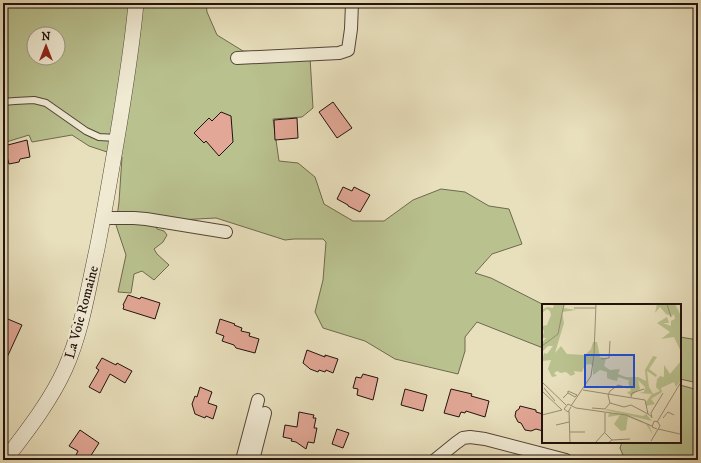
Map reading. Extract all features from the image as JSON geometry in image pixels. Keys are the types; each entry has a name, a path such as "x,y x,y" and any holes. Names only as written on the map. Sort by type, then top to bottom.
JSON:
{"street":[{"name":"La Voie Romaine","path":"6,460 58,384 66,367 78,332 87,299 103,218 129,70 136,3"},
{"path":"237,58 339,53 346,51 348,50 351,29 352,3"},
{"path":"103,218 140,219 226,232"},
{"path":"242,460 258,400"},
{"path":"253,460 265,413"},
{"path":"435,460 463,438 470,437 485,439 566,460"}],"lane":[{"path":"3,102 34,100 46,103 86,132 99,136 117,138"}],"green space":[{"path":"3,3 206,3 207,12 217,35 243,51 310,57 313,108 302,117 273,119 279,161 298,163 315,177 324,204 353,221 384,221 413,200 441,189 465,192 489,206 509,209 522,244 492,254 475,273 491,278 542,304 542,348 477,322 465,337 465,351 458,374 395,359 365,341 323,328 315,312 323,280 326,242 323,239 285,240 216,218 154,223 157,229 164,231 167,235 163,242 154,249 157,254 169,265 154,280 142,271 134,274 131,293 118,292 126,255 116,225 122,157 89,146 72,135 32,142 29,135 3,143"},
{"path":"681,337 698,340 698,383 681,379"},
{"path":"681,385 698,390 698,460 625,460 620,448 622,443 681,443"}],"building":[{"path":"333,102 352,128 337,138 319,112"},
{"path":"221,112 231,116 233,142 219,156 206,141 204,143 194,133 209,118 212,121"},
{"path":"297,118 298,138 275,140 274,120"},
{"path":"27,140 30,157 20,159 19,162 9,164 4,146"},
{"path":"343,187 352,191 354,187 370,195 360,212 337,199"},
{"path":"128,295 140,299 141,297 160,303 155,319 123,309 123,305"},
{"path":"3,317 22,325 3,366"},
{"path":"220,319 235,324 234,325 242,328 241,331 250,333 249,336 259,339 255,353 236,348 234,345 222,341 224,336 216,333"},
{"path":"307,350 325,357 325,355 338,359 333,373 326,370 325,372 319,370 318,372 310,369 303,363"},
{"path":"102,358 116,365 117,363 132,371 125,383 110,374 100,393 89,387 99,370 96,368"},
{"path":"363,374 378,378 373,400 357,395 358,389 353,388 356,377 361,378"},
{"path":"200,387 212,392 208,403 217,406 213,419 195,414 192,404 195,396 197,397"},
{"path":"405,389 427,395 423,411 401,405"},
{"path":"451,389 472,394 471,396 489,401 485,417 466,411 465,413 461,412 459,417 444,413"},
{"path":"520,406 536,410 536,412 542,414 542,431 536,429 531,431 525,430 515,416 516,411"},
{"path":"299,412 314,415 313,418 316,418 314,428 317,428 314,443 308,442 306,449 296,442 291,441 292,439 283,437 285,425 297,427"},
{"path":"337,429 349,433 343,448 332,444"},
{"path":"80,430 99,443 88,460 84,460 76,455 78,451 69,446"}]}
